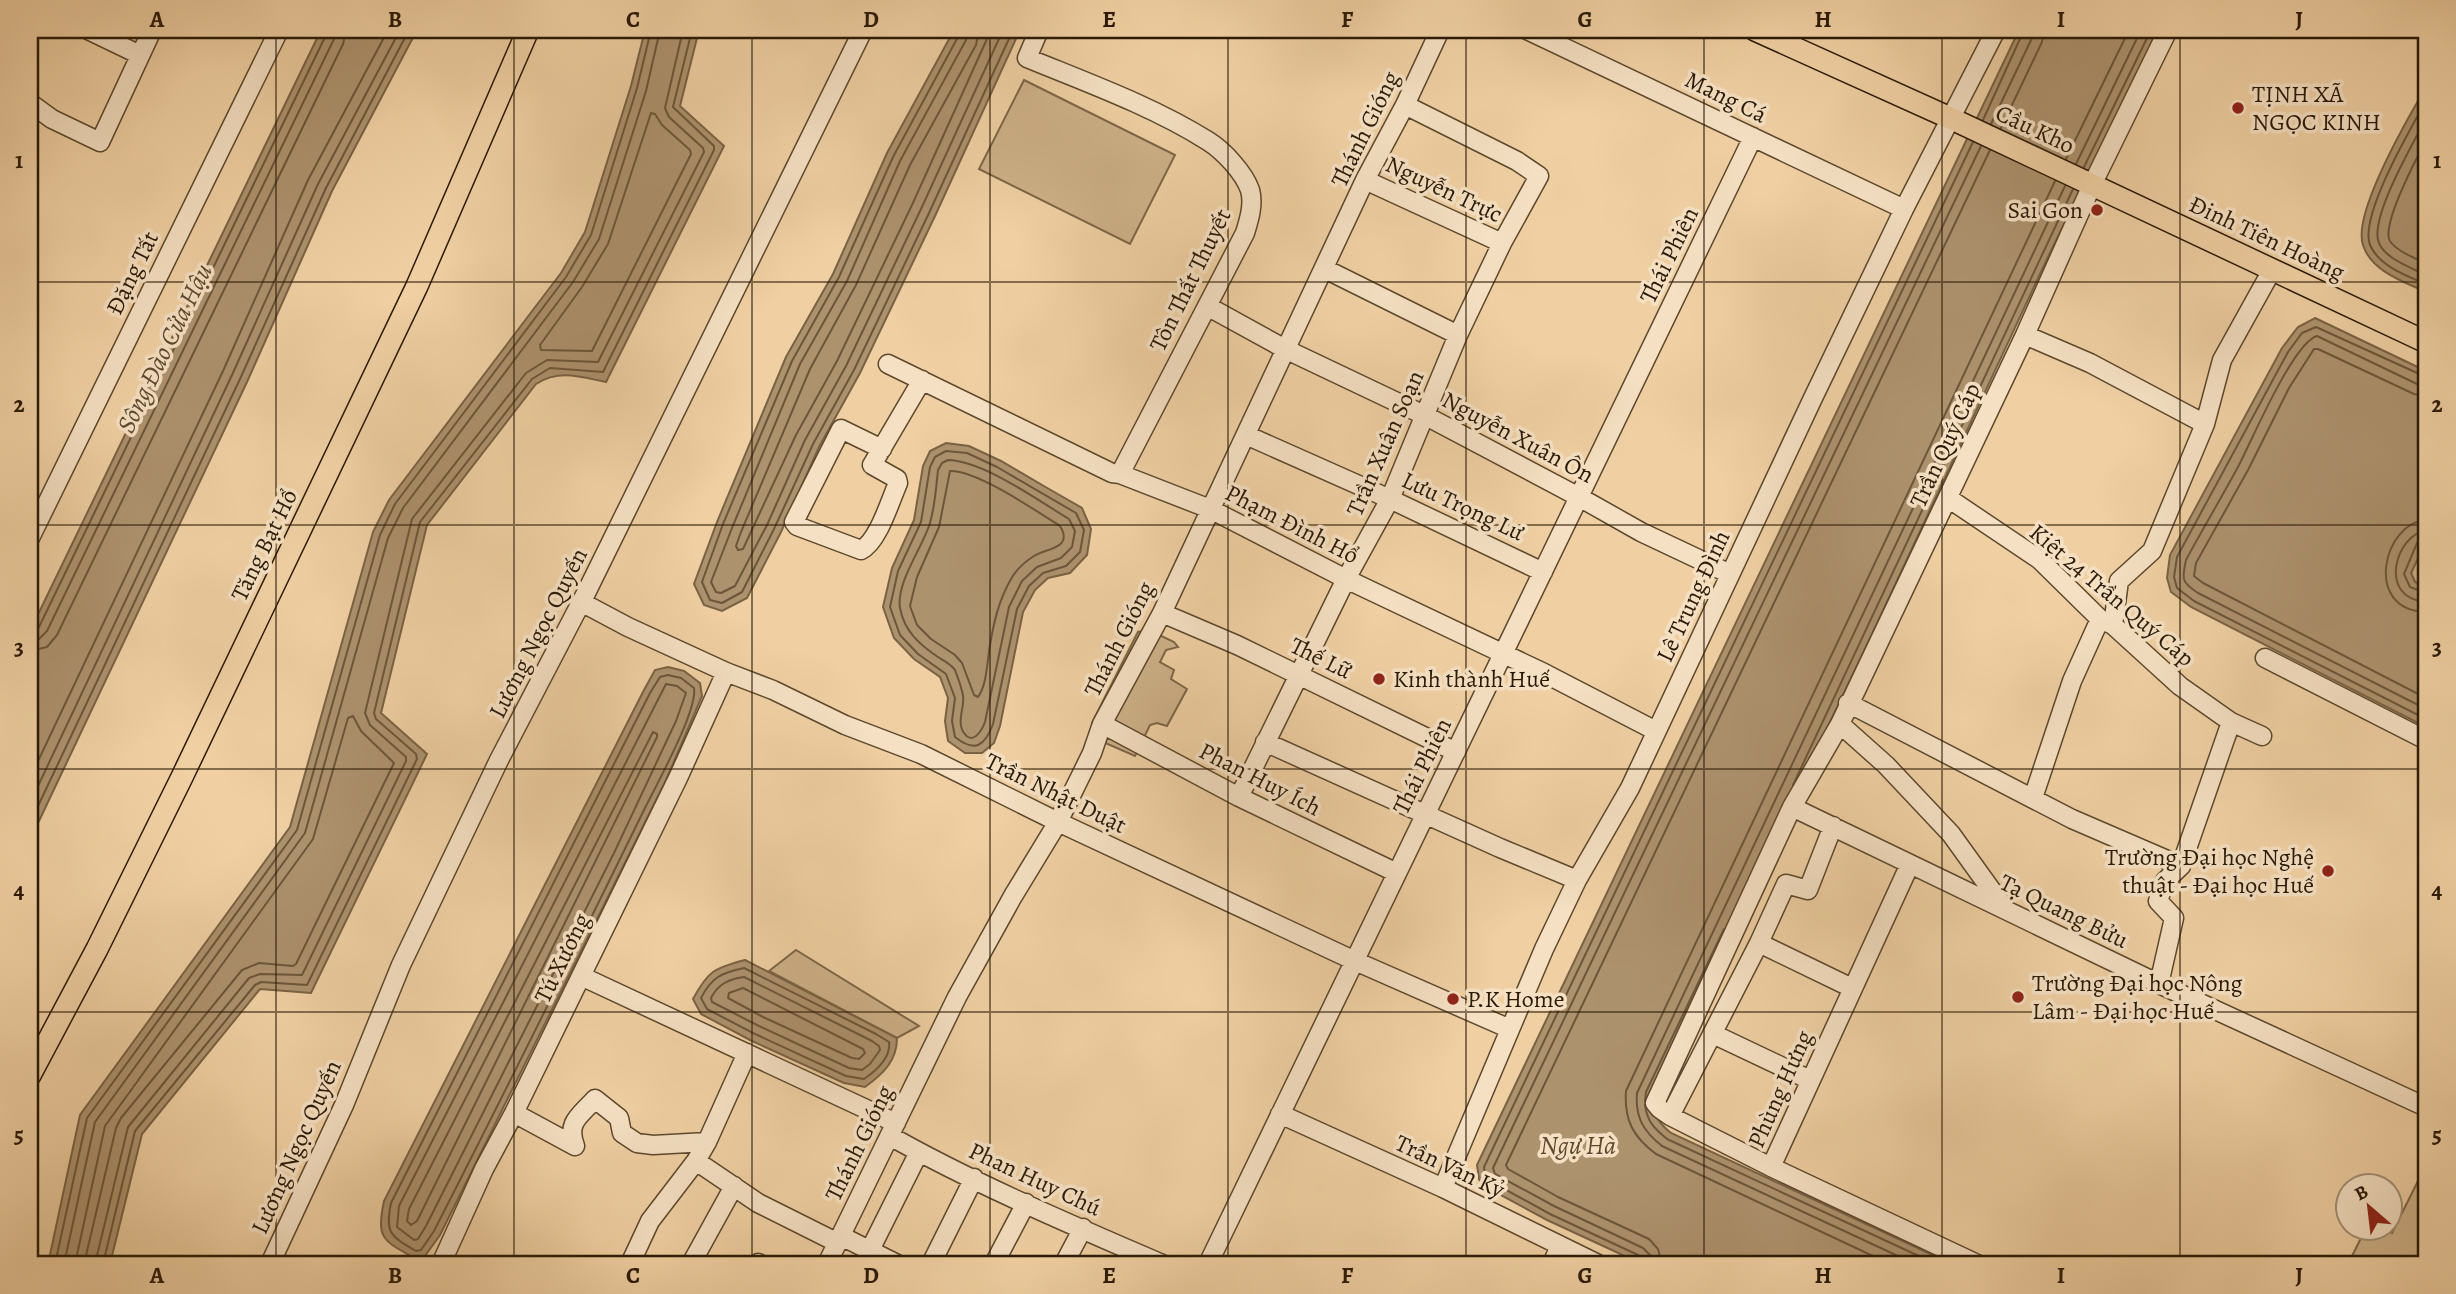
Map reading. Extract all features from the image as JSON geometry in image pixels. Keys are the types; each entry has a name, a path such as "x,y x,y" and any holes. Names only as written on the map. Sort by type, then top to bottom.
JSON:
{"main road":[{"name":"Tăng Bạt Hổ","path":"30,1075 97,949 182,777 422,277 528,30"},
{"path":"1755,30 1791,37 1956,121"},
{"name":"Cầu Kho","path":"1956,121 2089,183"},
{"name":"Đinh Tiên Hoàng","path":"2089,183 2426,342"}],"street":[{"path":"88,30 140,55"},
{"path":"30,103 52,119 100,142 152,30"},
{"name":"Đặng Tất","path":"30,538 279,30"},
{"name":"Lương Ngọc Quyến","path":"270,1264 344,1105 401,965 499,760 581,602 863,30"},
{"name":"Tôn Thất Thuyết","path":"1039,30 1027,58 1122,97 1210,143 1238,171 1251,195 1249,220 1232,259 1119,474"},
{"name":"Thánh Gióng","path":"827,1264 957,997 1058,822 1092,752 1102,724 1162,613 1285,349 1440,30"},
{"name":"Mang Cá","path":"1527,30 1904,209"},
{"name":"Lê Trung Đình","path":"1443,1188 1577,880 1630,788 1904,209 1956,121 1996,30"},
{"path":"2089,183 2168,30"},
{"name":"Trần Xuân Soạn","path":"1239,797 1346,579 1390,499 1458,335 1502,243 1539,175 1405,105"},
{"name":"Thái Phiên","path":"1208,1264 1753,137"},
{"name":"Nguyễn Trực","path":"1366,180 1502,243"},
{"name":"Trần Quý Cáp","path":"1670,1116 1656,1103 1792,807 1840,724 2025,335 2089,183"},
{"path":"1325,269 1458,335"},
{"path":"2033,799 2072,681 2106,622 2119,581 2152,551 2205,424 2222,360 2273,270"},
{"name":"Nguyễn Xuân Ôn","path":"1207,306 1285,349 1426,416 1579,496 1641,532 1730,575"},
{"path":"2025,335 2090,363 2205,424"},
{"name":"Phạm Đình Hổ","path":"895,368 1111,473 1210,509 1656,731"},
{"path":"882,449 841,429 794,522 797,526 861,550 867,547 898,484 897,479 872,465 882,449 922,380"},
{"name":"Lưu Trọng Lư","path":"1246,435 1390,499 1543,572"},
{"name":"Kiệt 24 Trần Quý Cáp","path":"1948,498 2040,560 2180,686 2231,722 2262,736"},
{"name":"Trần Nhật Duật","path":"581,602 628,627 726,672 773,690 845,726 921,754 1058,822 1355,961 1510,1029"},
{"name":"Thế Lữ","path":"1162,613 1205,630 1456,752"},
{"path":"2265,658 2426,740"},
{"name":"Tú Xương","path":"441,1264 484,1169 678,778 726,672"},
{"path":"1849,703 2072,819 2181,866"},
{"path":"2159,984 2174,918 2158,901 2165,881 2181,866 2231,722"},
{"name":"Phan Huy Ích","path":"1102,724 1239,797 1397,873"},
{"path":"1840,724 1886,765 1951,834 2007,912"},
{"path":"1265,741 1577,880"},
{"name":"Tạ Quang Bửu","path":"1792,807 2159,984 2425,1103"},
{"path":"1771,1167 1670,1116 1759,943 1786,884 1808,890 1833,826"},
{"name":"Phùng Hưng","path":"1910,863 1771,1167 1977,1264"},
{"path":"1759,943 1853,988"},
{"name":"Phan Huy Chú","path":"581,976 747,1053 893,1130 919,1152 1083,1228 1138,1260 1161,1264"},
{"path":"1713,1034 1810,1080"},
{"path":"630,1264 650,1221 696,1161 707,1142 747,1053"},
{"path":"514,1113 575,1146 570,1134 572,1125 595,1099 619,1118 622,1133 637,1143 653,1145 707,1142"},
{"name":"Trần Văn Kỷ","path":"1280,1114 1443,1188 1598,1264"},
{"path":"866,1257 919,1152"},
{"path":"696,1161 758,1203 839,1239 866,1257 897,1264"},
{"path":"931,1264 974,1178"},
{"path":"691,1264 734,1186"},
{"path":"994,1264 1026,1203"},
{"path":"1064,1264 1083,1228"},
{"path":"1552,1264 1560,1246"}],"shaded area":[{"path":"1024,80 1175,155 1130,244 979,169"},
{"path":"2426,541 2426,587 2415,582 2411,573"},
{"path":"1149,630 1174,642 1178,647 1166,650 1160,662 1174,670 1171,679 1187,689 1167,726 1157,723 1150,725 1135,756 1094,738 1092,723 1138,632"},
{"path":"796,950 919,1026 897,1038 769,971"},
{"path":"2426,1165 2426,1264 2348,1264 2359,1242 2404,1242 2404,1209"}],"water":[{"path":"321,30 417,30 332,191 247,382 30,840 30,631"},
{"path":"645,30 699,30 680,106 724,146 606,382 562,375 536,384 427,525 381,713 427,754 311,993 260,989 142,1134 110,1264 48,1264 80,1115 290,827 373,532 389,500 561,273 585,232 631,86"},
{"path":"954,30 1020,30 860,373 819,447 781,532 747,598 722,611 704,605 694,584 786,357 833,274 887,153"},
{"name":"Ngự Hà","path":"2019,30 2159,30 2047,259 1652,1096 1657,1117 1671,1133 1952,1264 1642,1264 1547,1220 1484,1186 1479,1179 1477,1165"},
{"path":"2426,87 2426,292 2399,280 2373,262 2363,245 2362,230 2366,211 2384,165"},
{"path":"2315,318 2426,371 2426,541 2411,573 2415,582 2426,587 2426,727 2191,607 2171,592 2167,578 2170,555 2282,348 2298,327"},
{"path":"946,443 969,446 1001,461 1082,508 1091,529 1087,555 1070,573 1048,578 1035,590 1023,612 1000,726 994,743 982,753 965,753 948,741 945,721 948,698 940,677 914,659 894,638 883,607 892,568 914,520 923,466 930,451"},
{"path":"668,667 684,671 700,683 702,696 666,780 440,1235 425,1256 416,1259 385,1238 381,1224 384,1201 644,690 655,670"},
{"path":"745,960 897,1038 895,1054 888,1066 865,1087 844,1083 752,1041 701,1014 693,999 703,982 719,968"}],"place":[{"name":"TỊNH XÃ NGỌC KINH","path":"2238,108"},
{"name":"Sai Gon","path":"2097,210"},
{"name":"Kinh thành Huế","path":"1379,679"},
{"name":"Trường Đại học Nghệ thuật - Đại học Huế","path":"2328,871"},
{"name":"Trường Đại học Nông Lâm - Đại học Huế","path":"2018,997"},
{"name":"P.K Home","path":"1453,999"}],"water label":[{"name":"Sông Đào Cửa Hậu","path":"164,348"}]}
